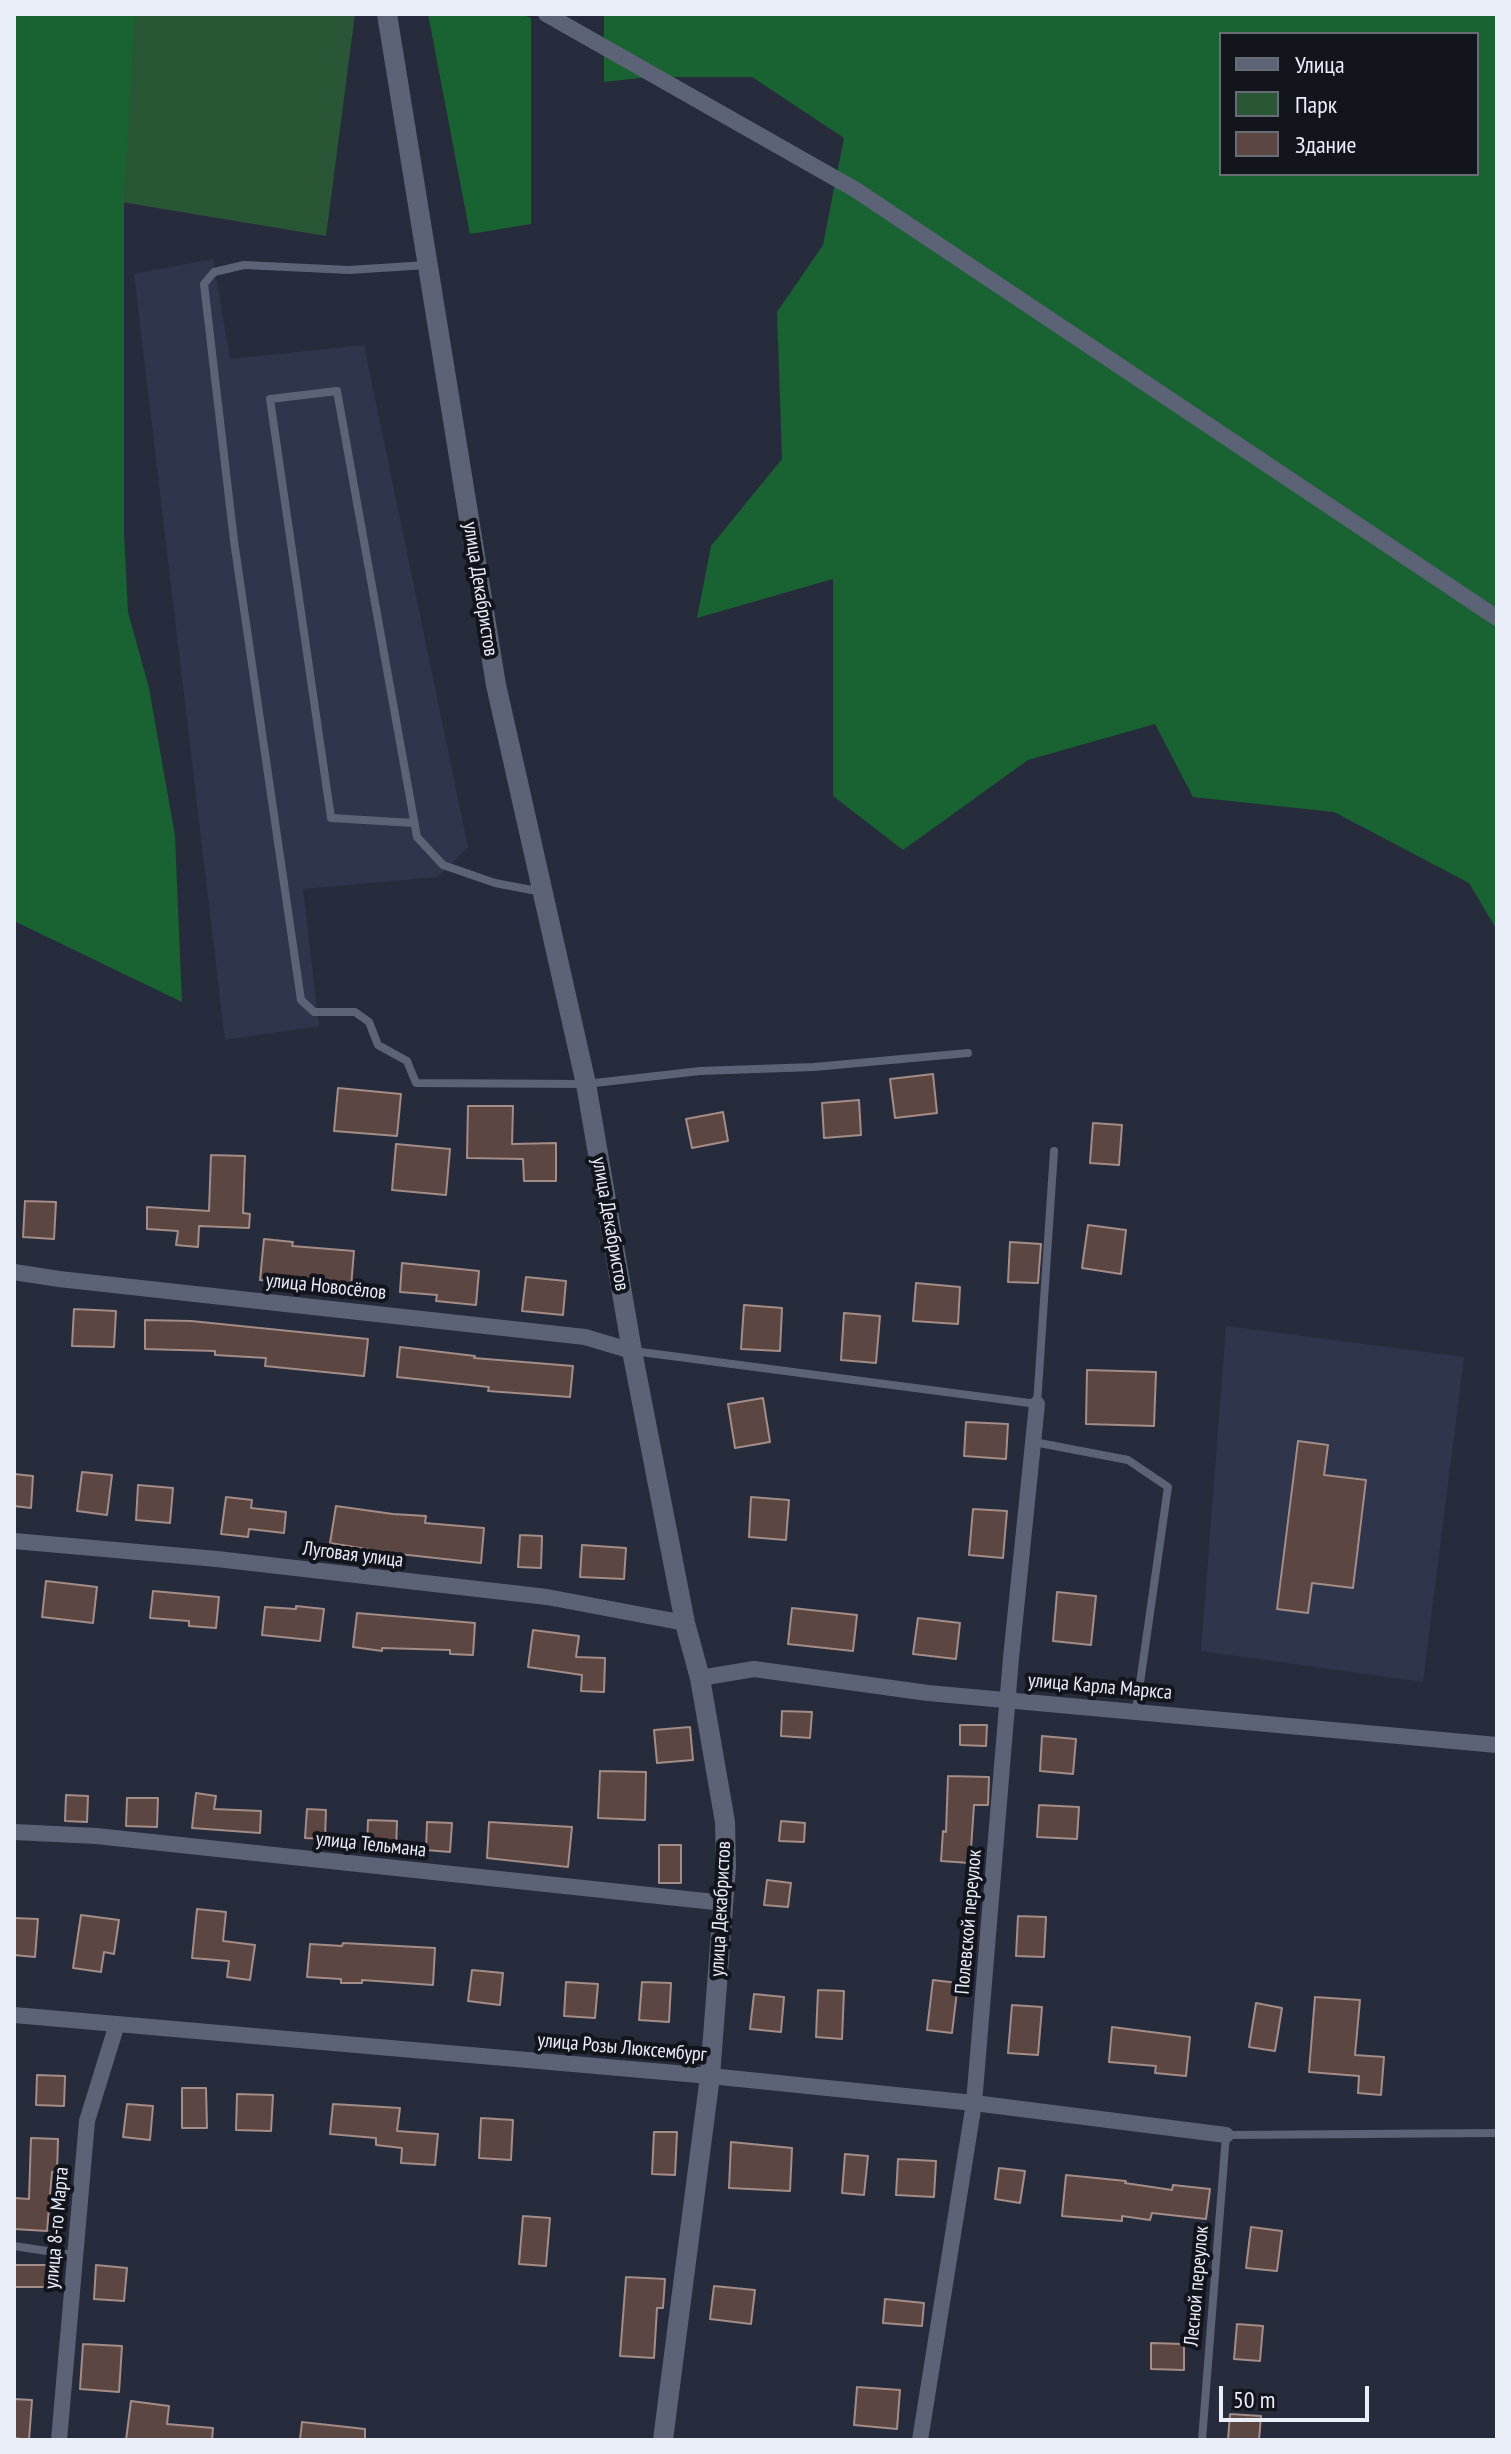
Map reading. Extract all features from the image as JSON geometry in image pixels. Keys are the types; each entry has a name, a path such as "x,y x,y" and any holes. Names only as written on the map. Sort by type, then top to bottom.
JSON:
{"street":[{"name":"улица Декабристов","path":"387,14 496,685 586,1084 632,1351 685,1623 700,1678 725,1822 724,1903 710,2076 663,2440"},
{"path":"546,14 856,190 1497,618"},
{"name":"улица Новосёлов","path":"14,1272 585,1337 632,1351"},
{"name":"Полевской переулок","path":"920,2440 974,2103 1007,1698 1037,1404"},
{"name":"Луговая улица","path":"14,1541 217,1559 547,1597 685,1623"},
{"name":"улица Карла Маркса","path":"700,1678 754,1669 928,1693 1497,1745"},
{"name":"улица Тельмана","path":"14,1832 96,1836 724,1903"},
{"name":"улица Розы Люксембург","path":"14,2015 710,2076 974,2103 1226,2135"},
{"name":"улица 8-го Марта","path":"59,2440 87,2121 117,2024"}],"lane":[{"path":"427,265 349,270 244,265 214,272 204,284 234,541 301,1000 314,1012 355,1012 369,1022 378,1045 407,1061 416,1083 586,1084 700,1071 814,1067 968,1053"},
{"path":"414,823 331,818 270,399 337,391 417,837 443,865 495,883 543,892"},
{"path":"632,1351 1037,1404 1054,1151"},
{"path":"1033,1442 1128,1460 1168,1487 1136,1711"},
{"path":"1226,2135 1497,2133"},
{"name":"Лесной переулок","path":"1202,2440 1226,2135"},
{"path":"14,2246 73,2255"}],"shaded area":[{"path":"213,259 230,359 364,345 468,847 438,877 303,889 319,1026 225,1040 134,274"},
{"path":"1226,1326 1464,1357 1423,1682 1201,1651"}],"green space":[{"path":"14,14 355,14 326,236 79,195"},
{"path":"14,14 135,14 124,198 124,533 128,612 149,688 175,836 182,1002 14,921"},
{"path":"428,14 521,14 531,18 531,224 470,234"},
{"path":"604,14 1497,14 1497,930 1469,883 1334,812 1193,797 1155,724 1028,760 903,850 833,796 833,579 697,618 711,546 782,459 777,312 823,245 844,138 752,77 649,77 604,82"}],"building":[{"path":"933,1074 937,1113 895,1118 890,1079"},
{"path":"338,1088 401,1094 397,1136 334,1131"},
{"path":"859,1100 861,1135 824,1138 822,1103"},
{"path":"468,1106 513,1106 512,1144 556,1143 556,1181 524,1181 523,1159 467,1158"},
{"path":"723,1112 728,1141 692,1148 686,1119"},
{"path":"1093,1123 1122,1125 1119,1165 1090,1163"},
{"path":"396,1144 450,1149 446,1195 392,1190"},
{"path":"211,1155 245,1156 243,1213 250,1214 249,1228 199,1226 198,1247 176,1245 178,1231 147,1229 147,1207 209,1211"},
{"path":"25,1201 56,1202 54,1239 23,1237"},
{"path":"1088,1225 1126,1230 1121,1274 1082,1268"},
{"path":"264,1239 293,1242 292,1246 354,1251 351,1287 260,1280"},
{"path":"1010,1242 1041,1244 1038,1283 1008,1282"},
{"path":"402,1263 479,1271 476,1305 436,1301 437,1295 400,1292"},
{"path":"526,1277 566,1281 563,1315 522,1311"},
{"path":"916,1283 960,1287 958,1324 913,1321"},
{"path":"744,1305 782,1308 780,1351 741,1349"},
{"path":"74,1309 116,1311 114,1347 72,1346"},
{"path":"844,1313 880,1316 876,1363 841,1360"},
{"path":"145,1320 191,1321 368,1339 364,1376 265,1366 266,1358 215,1355 215,1351 145,1349"},
{"path":"400,1347 474,1358 573,1366 570,1397 488,1391 489,1387 397,1377"},
{"path":"1087,1370 1156,1372 1154,1426 1086,1424"},
{"path":"763,1398 770,1442 735,1448 728,1404"},
{"path":"966,1422 1008,1424 1006,1459 964,1456"},
{"path":"1298,1441 1328,1445 1324,1475 1366,1480 1353,1588 1312,1583 1308,1613 1277,1609"},
{"path":"82,1472 112,1475 107,1515 77,1511"},
{"path":"14,1474 33,1476 31,1508 14,1506"},
{"path":"138,1485 173,1488 170,1523 136,1520"},
{"path":"226,1497 252,1500 251,1508 286,1512 284,1533 249,1529 248,1537 221,1534"},
{"path":"751,1497 789,1500 786,1540 749,1537"},
{"path":"336,1506 426,1516 425,1523 484,1528 481,1563 330,1543"},
{"path":"973,1509 1007,1511 1003,1558 969,1555"},
{"path":"520,1535 542,1536 541,1568 518,1567"},
{"path":"582,1545 626,1548 624,1579 580,1577"},
{"path":"46,1581 97,1587 93,1623 42,1617"},
{"path":"153,1591 219,1597 216,1628 189,1626 189,1621 150,1618"},
{"path":"1057,1592 1096,1596 1091,1645 1053,1641"},
{"path":"296,1606 324,1609 320,1641 262,1635 265,1607 296,1609"},
{"path":"792,1608 857,1615 853,1651 788,1644"},
{"path":"357,1613 475,1623 473,1655 450,1654 450,1650 382,1648 382,1651 353,1647"},
{"path":"918,1618 960,1623 956,1659 913,1654"},
{"path":"533,1630 579,1636 576,1657 605,1658 604,1692 581,1691 582,1675 528,1667"},
{"path":"782,1711 812,1712 810,1738 781,1736"},
{"path":"960,1725 987,1725 986,1746 960,1745"},
{"path":"690,1727 693,1760 657,1763 654,1730"},
{"path":"1042,1736 1076,1739 1073,1774 1040,1771"},
{"path":"600,1771 646,1772 645,1820 598,1818"},
{"path":"948,1776 989,1777 988,1805 974,1805 970,1863 941,1861 943,1831 946,1832"},
{"path":"196,1793 216,1796 214,1809 261,1811 260,1833 192,1828"},
{"path":"66,1795 88,1796 87,1822 65,1821"},
{"path":"127,1798 158,1798 157,1827 126,1826"},
{"path":"1039,1805 1079,1807 1077,1839 1037,1837"},
{"path":"307,1809 326,1810 325,1839 305,1838"},
{"path":"368,1820 397,1821 396,1851 367,1850"},
{"path":"781,1821 805,1823 804,1842 779,1841"},
{"path":"427,1822 452,1823 450,1852 426,1850"},
{"path":"489,1822 572,1827 568,1867 487,1858"},
{"path":"659,1845 681,1845 681,1883 659,1883"},
{"path":"767,1880 791,1883 788,1907 764,1905"},
{"path":"197,1909 226,1912 223,1941 255,1945 250,1980 227,1977 229,1961 192,1958"},
{"path":"81,1915 119,1920 114,1954 104,1952 101,1972 73,1968"},
{"path":"1018,1916 1046,1917 1044,1957 1016,1956"},
{"path":"14,1918 38,1919 35,1957 14,1955"},
{"path":"343,1943 435,1948 433,1985 362,1980 362,1983 341,1983 341,1979 307,1977 310,1944 342,1946"},
{"path":"472,1970 503,1973 500,2005 468,2001"},
{"path":"933,1980 958,1983 952,2033 927,2030"},
{"path":"566,1982 598,1984 595,2018 564,2016"},
{"path":"642,1982 671,1983 669,2022 639,2020"},
{"path":"818,1990 844,1991 842,2039 816,2037"},
{"path":"754,1994 784,1997 781,2032 750,2029"},
{"path":"1315,1997 1360,2000 1355,2055 1384,2057 1381,2095 1358,2093 1359,2076 1309,2072"},
{"path":"1256,2003 1282,2008 1275,2051 1249,2047"},
{"path":"1012,2005 1042,2007 1038,2055 1008,2053"},
{"path":"1112,2027 1190,2037 1186,2076 1155,2073 1156,2066 1109,2062"},
{"path":"37,2075 65,2076 64,2106 36,2105"},
{"path":"182,2088 206,2088 207,2128 182,2128"},
{"path":"237,2094 273,2095 271,2131 236,2130"},
{"path":"127,2104 153,2106 150,2140 123,2137"},
{"path":"333,2104 400,2108 397,2131 438,2134 435,2165 401,2163 402,2148 376,2145 376,2138 330,2134"},
{"path":"481,2118 513,2120 511,2160 479,2158"},
{"path":"654,2132 677,2132 675,2175 652,2174"},
{"path":"31,2138 58,2139 57,2172 52,2172 47,2231 14,2229 14,2198 29,2199"},
{"path":"731,2142 792,2148 790,2191 729,2188"},
{"path":"845,2154 868,2156 864,2195 842,2193"},
{"path":"898,2159 936,2161 934,2197 896,2195"},
{"path":"999,2168 1025,2171 1020,2203 995,2199"},
{"path":"1066,2175 1126,2181 1172,2190 1173,2185 1210,2189 1206,2219 1152,2213 1150,2220 1122,2216 1122,2221 1062,2216"},
{"path":"523,2216 550,2218 546,2266 519,2264"},
{"path":"1251,2227 1282,2231 1277,2271 1246,2268"},
{"path":"15,2265 48,2265 47,2287 15,2287"},
{"path":"96,2265 127,2268 124,2301 94,2299"},
{"path":"626,2277 665,2279 663,2308 657,2308 654,2358 620,2356"},
{"path":"714,2286 755,2290 751,2324 710,2319"},
{"path":"885,2299 924,2303 922,2326 883,2323"},
{"path":"1237,2324 1263,2326 1260,2361 1234,2359"},
{"path":"1151,2343 1184,2344 1184,2370 1151,2369"},
{"path":"83,2344 122,2346 119,2392 80,2389"},
{"path":"857,2387 900,2390 897,2429 854,2425"},
{"path":"14,2399 32,2400 29,2440 14,2438"},
{"path":"131,2401 169,2406 167,2424 213,2428 212,2440 126,2440"},
{"path":"1230,2414 1261,2416 1259,2440 1228,2440"},
{"path":"302,2422 365,2429 365,2440 300,2440"}]}
